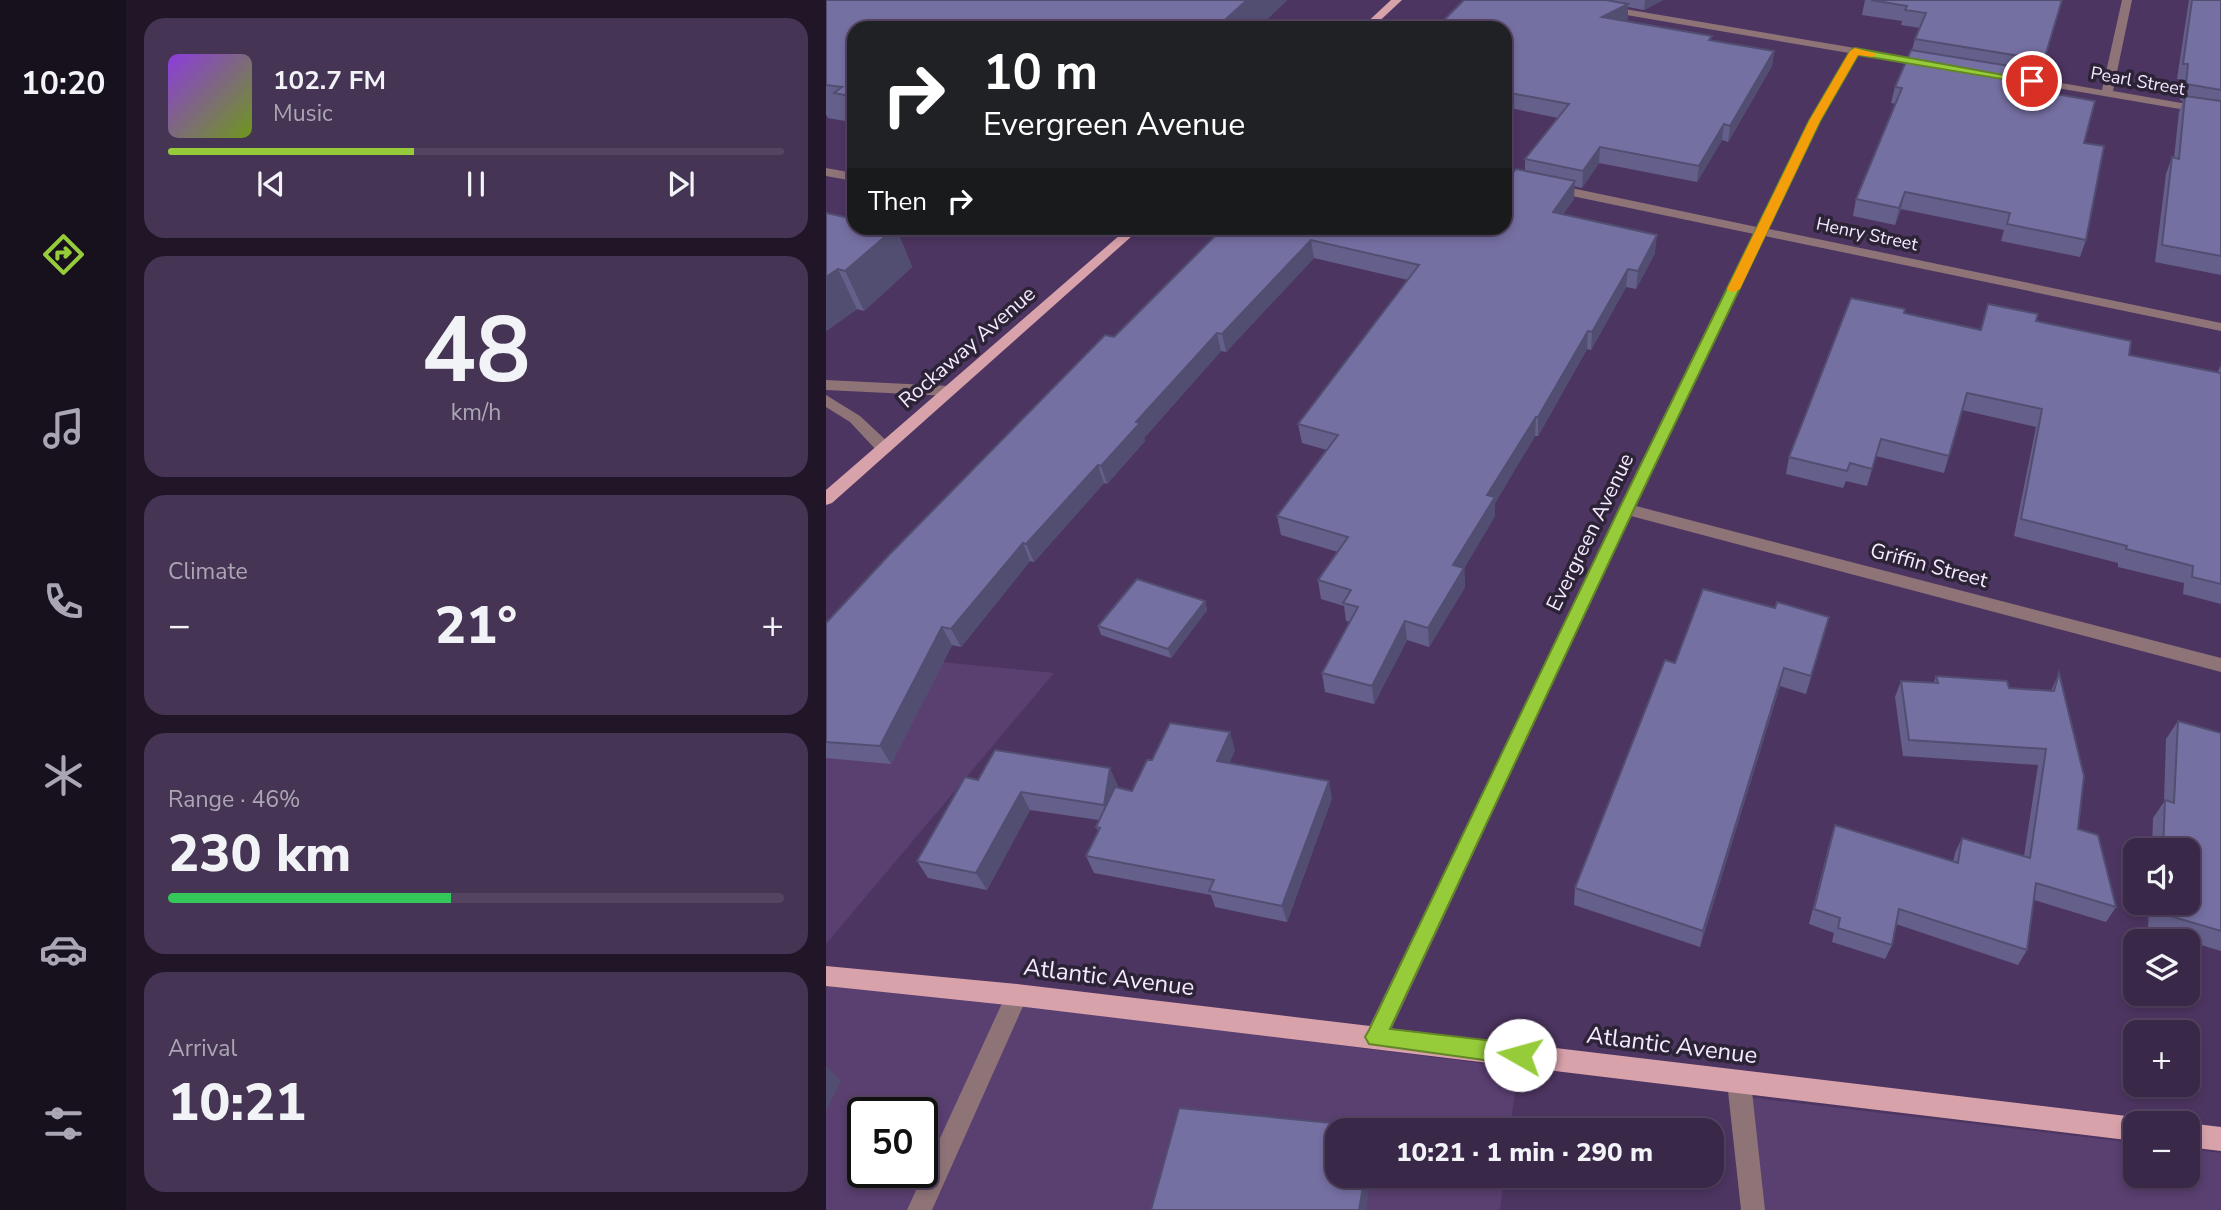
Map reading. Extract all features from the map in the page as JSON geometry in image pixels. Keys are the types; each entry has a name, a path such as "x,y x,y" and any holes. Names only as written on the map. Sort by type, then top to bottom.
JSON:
{"main road":[{"path":"1374,21 1397,0"},
{"name":"Rockaway Avenue","path":"826,499 1127,235"},
{"name":"Atlantic Avenue","path":"826,976 1017,995 2123,1128"},
{"path":"2200,1136 2221,1139"}],"street":[{"path":"2107,93 2127,0"},
{"path":"1591,7 1935,65"},
{"name":"Evergreen Avenue","path":"1376,1037 1626,509 1815,121 1855,51"},
{"name":"Pearl Street","path":"2001,76 2221,113"},
{"path":"826,172 847,176"},
{"name":"Henry Street","path":"1512,179 2221,327"},
{"path":"826,384 949,391"},
{"path":"826,400 855,419 884,448"},
{"name":"Griffin Street","path":"1626,509 2221,665"},
{"path":"919,1210 1017,995"},
{"path":"1739,1082 1753,1210"}],"shaded area":[{"path":"826,651 1054,673 826,944"},
{"path":"826,980 1518,1068 1512,1118 1325,1118 1325,1188 1503,1188 1500,1210 826,1210"},
{"path":"1730,1095 2123,1142 2123,1188 2200,1188 2200,1150 2221,1153 2221,1210 1743,1210"}],"building":[{"path":"826,0 1247,0 1224,21 847,21 847,96 834,93 842,87 826,85"},
{"path":"1464,0 1606,0 1628,4 1602,17 1712,36 1709,40 1774,51 1730,126 1724,124 1699,166 1600,147 1583,171 1525,159 1569,104 1512,93 1512,21 1443,21"},
{"path":"1871,0 2062,0 2044,60 1915,39 1926,13 1905,10 1907,6"},
{"path":"2192,0 2221,0 2221,90 2186,84 2188,64 2183,64"},
{"path":"1911,50 2040,71 2034,90 2095,101 2084,143 2104,146 2086,240 2007,224 2010,213 1905,192 1899,208 1856,199 1902,88 1895,87"},
{"path":"2185,96 2221,101 2221,256 2162,245 2172,157 2179,159"},
{"path":"1516,169 1575,181 1553,212 1657,235 1638,271 1628,269 1592,332 1588,331 1538,417 1487,495 1495,497 1453,565 1464,568 1428,628 1405,621 1372,686 1322,673 1358,607 1343,603 1351,590 1318,580 1348,537 1277,516 1338,435 1298,424 1419,265 1311,240 1222,334 1217,333 1136,422 1140,423 1101,466 1098,465 1026,544 1023,543 951,629 942,627 880,746 826,742 826,623 1105,335 1114,337 1216,235 1512,235 1512,174"},
{"path":"826,213 847,218 847,235 887,235 845,271 838,269 826,277"},
{"path":"1851,298 1905,309 1904,313 1981,330 1988,304 2038,314 2036,321 2131,341 2129,355 2221,373 2221,584 2192,577 2193,566 2021,519 2042,409 1967,393 1949,456 1881,439 1872,469 1850,463 1847,471 1789,457"},
{"path":"1137,579 1205,601 1168,649 1098,626"},
{"path":"1703,589 1775,608 1777,602 1829,617 1811,676 1784,668 1703,931 1575,888 1665,660 1675,663"},
{"path":"2059,673 2084,776 2078,829 2098,835 2116,907 2036,883 2027,950 1899,909 1892,945 1838,928 1840,918 1814,909 1835,825 1958,863 1962,838 2030,858 2046,749 1909,740 1901,681 1938,683 1936,676 2007,681 2009,688 2054,691"},
{"path":"2178,721 2221,733 2221,931 2167,915 2200,915 2200,838 2163,838 2165,800 2174,803"},
{"path":"1170,723 1230,732 1217,761 1329,781 1282,906 1209,891 1214,880 1086,856 1115,787 1132,791 1147,760 1152,760"},
{"path":"995,750 1110,768 1104,805 1021,792 976,873 917,861 965,777 978,780"},
{"path":"1179,1108 1325,1122 1325,1188 1363,1188 1359,1210 1151,1210"}],"slow traffic":[{"path":"1734,289 1815,121 1855,51 1872,54"}],"route":[{"path":"1520,1055 1376,1037 1626,509 1815,121 1855,51 2032,81"}]}
